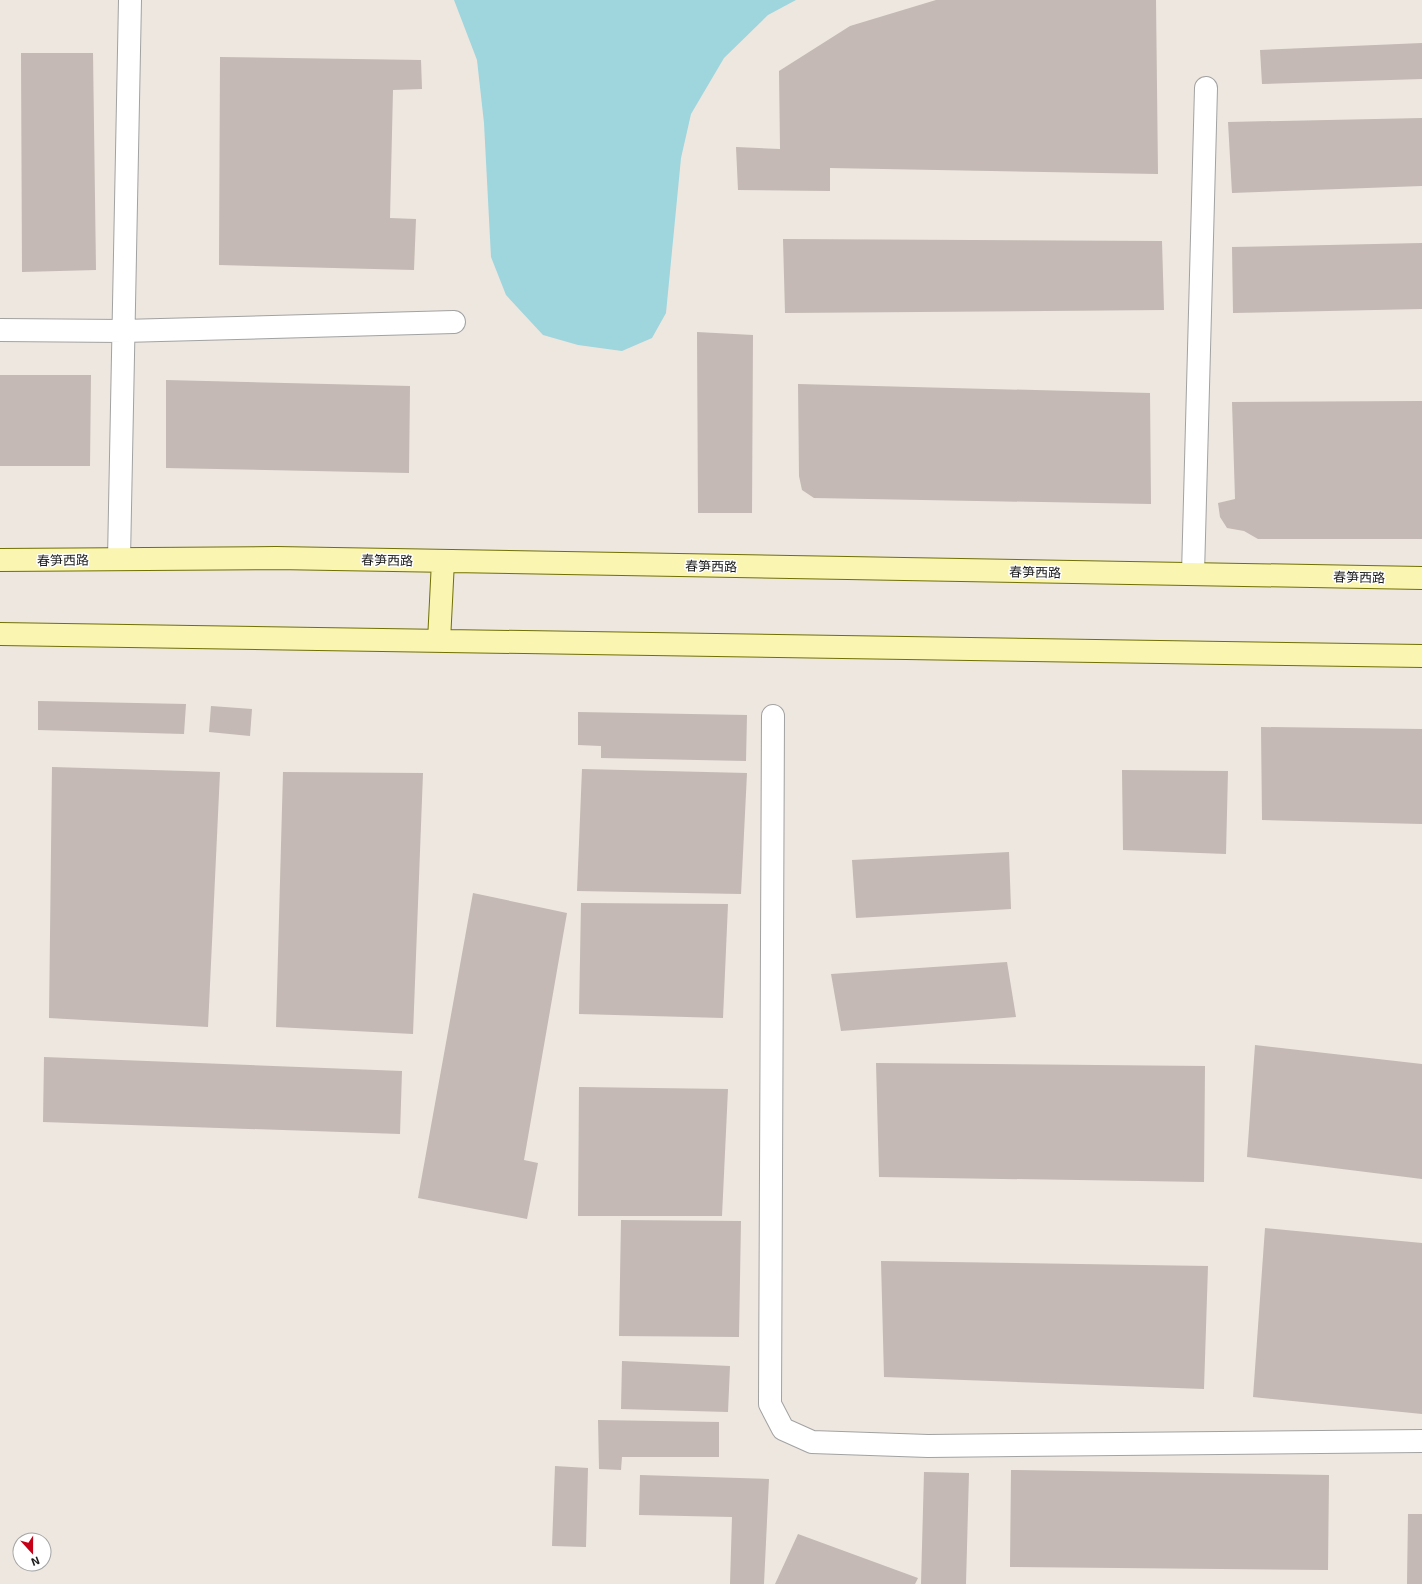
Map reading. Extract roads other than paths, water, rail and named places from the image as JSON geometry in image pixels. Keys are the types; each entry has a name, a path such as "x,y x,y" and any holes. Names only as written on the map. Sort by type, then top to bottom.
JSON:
{"main road":[{"name":"春笋西路","path":"0,560 276,558 1422,578"},
{"path":"439,641 443,561"},
{"path":"0,634 1422,656"}],"street":[{"path":"119,559 130,0"},
{"path":"1193,574 1206,88"},
{"path":"0,330 123,332 454,322"},
{"path":"773,716 770,1404 783,1429 812,1442 928,1446 1422,1441"}],"water":[{"path":"454,0 796,0 768,15 724,58 691,114 681,158 666,313 652,338 622,351 578,345 543,335 506,295 491,257 484,123 477,60"}]}
